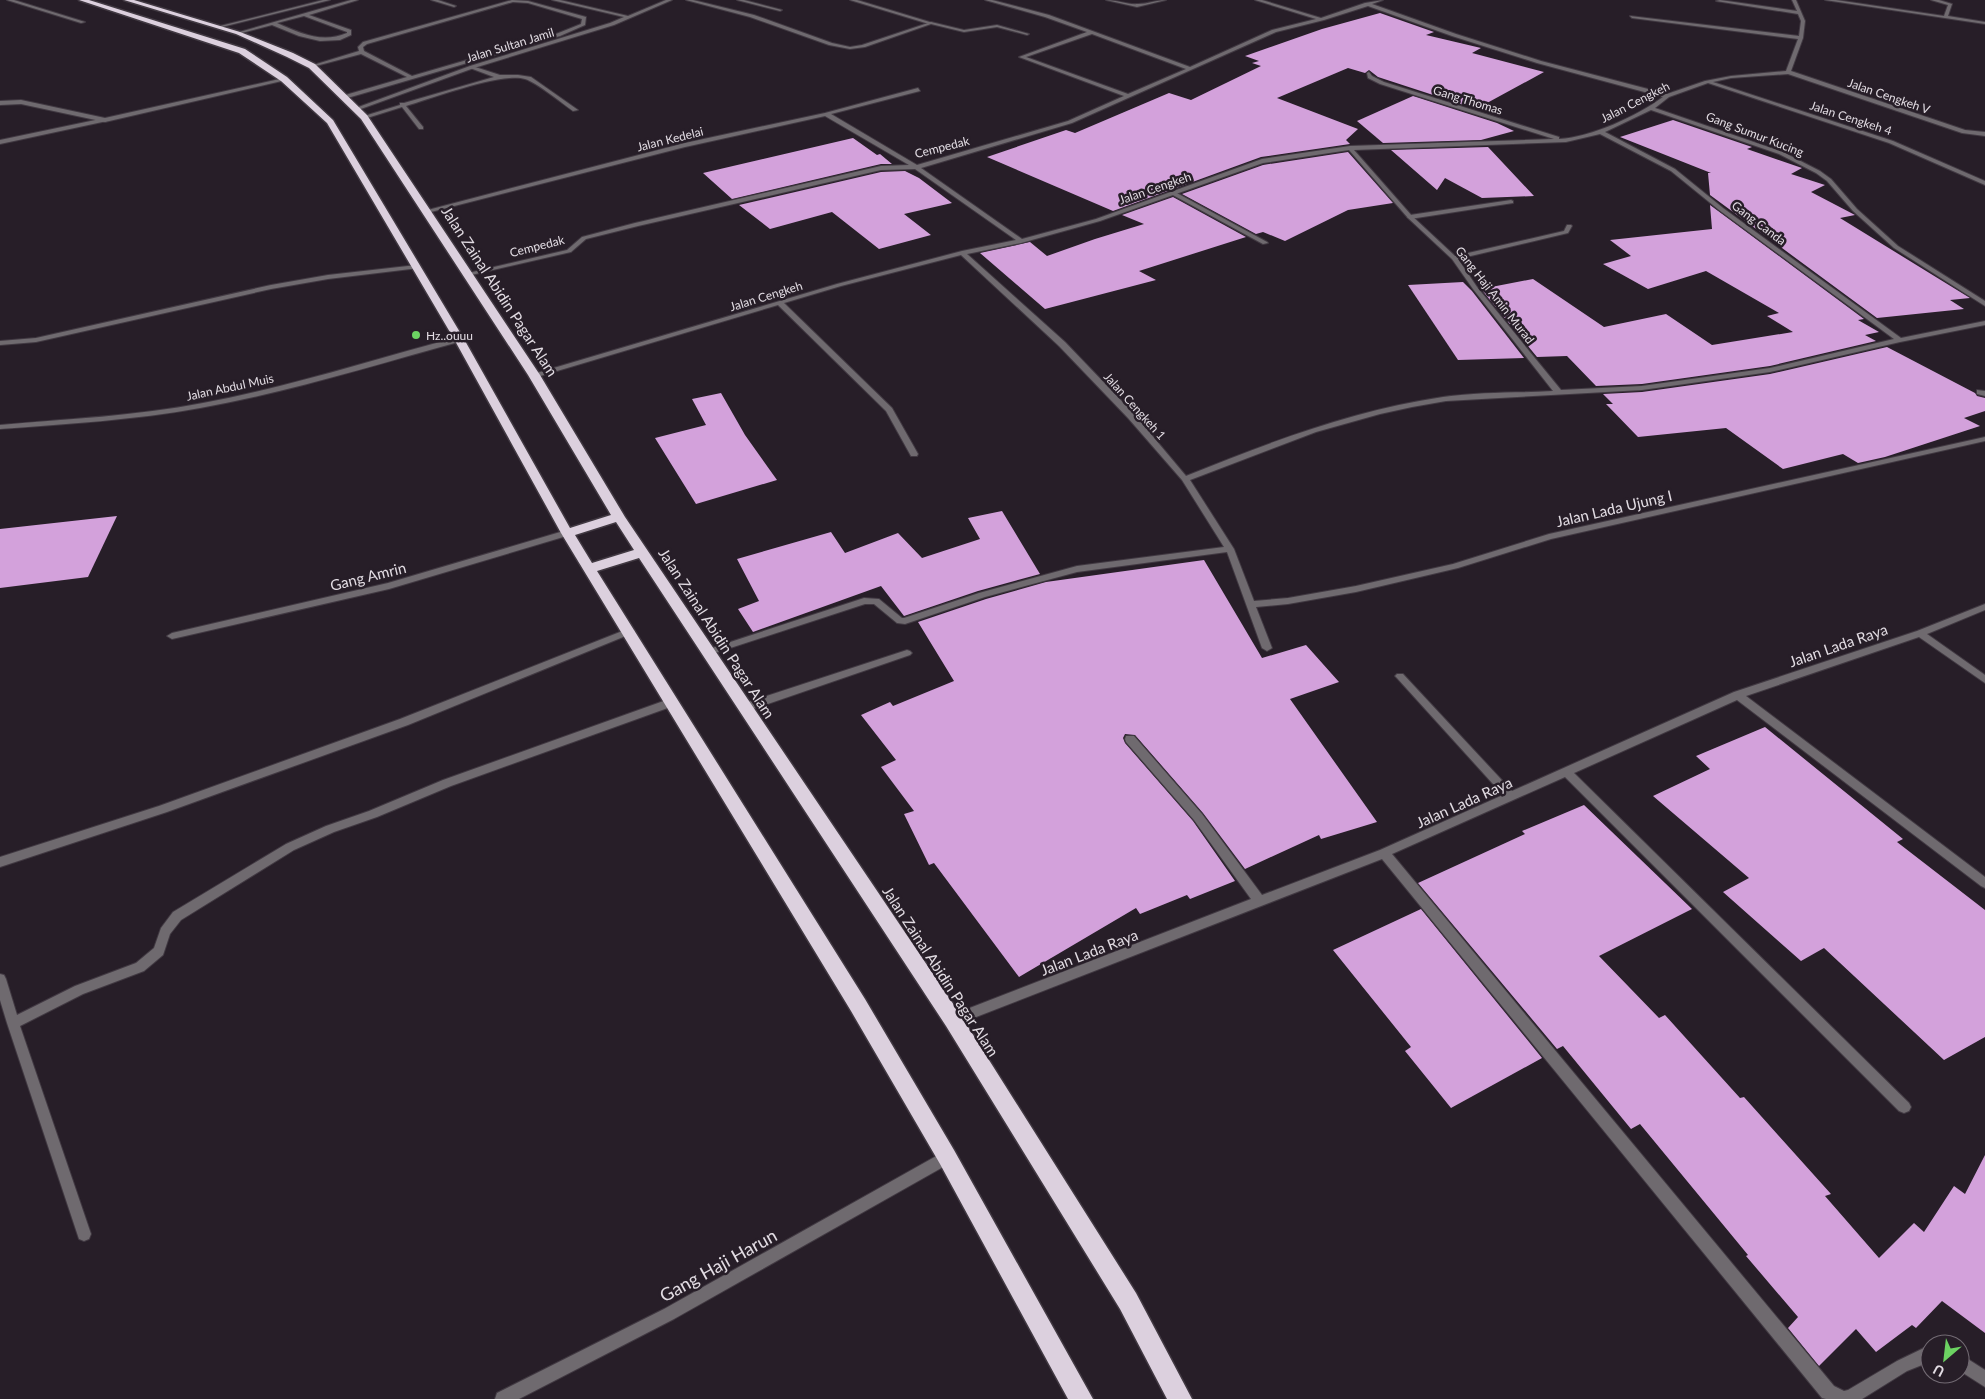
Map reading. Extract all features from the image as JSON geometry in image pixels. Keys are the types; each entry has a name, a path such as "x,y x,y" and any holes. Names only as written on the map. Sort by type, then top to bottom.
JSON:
{"highway":[{"path":"82,0 242,51 284,79 330,122 459,338 567,533 630,631 853,996 947,1157 1081,1399"},
{"name":"Jalan Zainal Abidin Pagar Alam","path":"127,0 264,42 312,66 360,113 427,211 534,375 619,517 953,1020 1128,1300 1180,1399"},
{"path":"567,533 619,517"},
{"path":"589,568 643,552"}],"street":[{"path":"9,0 83,22"},
{"path":"218,27 328,0"},
{"path":"238,33 356,0"},
{"path":"434,0 454,6"},
{"path":"554,0 629,18"},
{"name":"Jalan Sultan Jamil","path":"360,113 472,67 629,18 670,0"},
{"path":"688,0 752,16 831,44 850,48 863,46 931,23"},
{"path":"739,0 780,10"},
{"path":"852,0 964,31 991,26 1027,34"},
{"path":"987,0 1047,16 1189,68"},
{"path":"1108,0 1137,6 1164,0"},
{"path":"1257,0 1322,19"},
{"name":"Cempedak","path":"467,274 569,250 584,238 637,224 881,168 916,167 952,158 1070,122 1274,32 1381,0"},
{"path":"1788,72 1801,38 1803,21 1794,0"},
{"path":"1827,0 1985,23"},
{"path":"1933,0 1950,4 1946,16"},
{"path":"344,97 558,35 584,25 584,18 528,2 513,1 365,43 360,47 362,52"},
{"path":"1718,1 1800,13"},
{"path":"1366,4 1530,60 1667,96"},
{"path":"272,23 314,40 327,40 349,34 349,31 303,14"},
{"path":"1632,17 1801,38"},
{"path":"1090,33 1020,57 1128,96"},
{"path":"312,66 362,52 410,77"},
{"path":"472,67 500,77"},
{"name":"Jalan Cengkeh","path":"534,375 781,304 840,285 962,253 1021,241 1098,220 1262,161 1350,148 1566,140 1601,132 1651,108 1667,96 1707,82 1731,76 1788,72"},
{"name":"Jalan Cengkeh V","path":"1788,72 1964,132 1985,134"},
{"name":"Gang Thomas","path":"1370,73 1370,77 1382,83 1566,140"},
{"path":"360,113 402,104 500,77 518,76 529,78 575,110"},
{"path":"0,142 284,79"},
{"name":"Jalan Cengkeh 4","path":"1707,82 1891,142 1985,183"},
{"name":"Jalan Kedelai","path":"427,211 685,145 826,114 918,90"},
{"path":"0,103 21,102 106,120"},
{"path":"402,104 420,128"},
{"name":"Gang Sumur Kucing","path":"1651,108 1780,153 1818,172 1829,180 1855,210 1896,247 1985,304"},
{"path":"826,114 916,167 1021,241"},
{"name":"Gang Canda","path":"1601,132 1673,170 1728,214 1900,340"},
{"name":"Gang Haji Amin Murad","path":"1350,148 1410,216 1454,258 1475,288 1558,393"},
{"path":"1173,193 1265,243"},
{"path":"1410,216 1511,202"},
{"path":"1454,258 1566,232 1569,226"},
{"name":"Jalan Cengkeh 1","path":"962,253 1062,344 1131,416 1185,480 1230,549 1267,648"},
{"path":"0,343 36,340 328,277 417,267"},
{"path":"781,304 889,410 914,454"},
{"path":"1185,480 1251,452 1337,422 1423,402 1446,399 1642,388 1770,370 1900,340 1985,323"},
{"name":"Jalan Abdul Muis","path":"0,427 130,416 202,406 312,380 459,338"},
{"name":"Jalan Lada Ujung I","path":"1250,605 1288,601 1365,587 1455,566 1549,537 1985,439"},
{"name":"Gang Amrin","path":"172,636 390,586 567,533"},
{"path":"709,652 864,601 876,601 900,621 905,621 982,595 1077,570 1230,549"},
{"name":"Jalan Lada Raya","path":"953,1020 1384,853 1738,695 1920,633 1985,607"},
{"path":"0,862 164,808 404,722 630,631"},
{"path":"1920,633 1985,680"},
{"path":"746,708 907,652"},
{"path":"1400,676 1511,797"},
{"path":"1738,695 1985,883"},
{"path":"13,1023 79,990 140,967 150,961 159,951 165,932 177,916 290,847 330,829 373,814 447,783 672,702"},
{"path":"1130,739 1198,817 1260,902"},
{"path":"1567,772 1904,1107"},
{"path":"1384,853 1828,1392 1844,1399 1851,1397 1902,1366 1920,1358"},
{"path":"0,978 13,1023 84,1234"},
{"name":"Gang Haji Harun","path":"503,1399 669,1314 947,1157"},
{"path":"1970,1369 1985,1379"}],"building":[{"path":"1380,13 1434,32 1426,35 1481,48 1472,53 1544,72 1476,109 1378,77 1369,70 1365,73 1348,68 1277,98 1358,129 1346,140 1350,144 1261,157 1113,211 987,157 1066,130 1075,133 1169,93 1191,100 1261,66 1252,63 1259,61 1245,56 1322,29"},
{"path":"1413,96 1497,123 1514,131 1481,140 1383,143 1357,121"},
{"path":"1673,120 1752,147 1747,149 1802,168 1791,174 1825,185 1811,192 1855,215 1840,218 1970,298 1950,300 1964,309 1877,318 1710,195 1708,173 1711,173 1620,137"},
{"path":"853,138 877,155 880,154 892,164 881,164 732,199 703,173"},
{"path":"1488,147 1534,196 1482,198 1445,178 1437,190 1391,150"},
{"path":"1348,152 1393,203 1348,210 1285,241 1263,232 1256,234 1182,194 1263,165"},
{"path":"905,171 919,178 952,203 904,214 931,235 879,249 832,212 770,229 739,205 881,172"},
{"path":"1173,197 1246,237 1139,271 1156,280 1045,309 980,253 1030,242 1047,256 1144,224 1122,215"},
{"path":"1710,205 1864,319 1858,320 1879,332 1865,335 1876,341 1770,366 1642,384 1596,386 1567,356 1537,357 1481,289 1533,279 1604,327 1666,314 1712,345 1793,332 1767,316 1779,313 1706,271 1648,289 1603,264 1631,256 1610,240 1712,229"},
{"path":"1463,282 1524,358 1458,360 1408,285"},
{"path":"1887,347 1975,393 1977,396 1985,398 1985,411 1964,418 1980,426 1885,457 1858,463 1843,454 1783,469 1726,428 1638,437 1606,404 1613,404 1603,394 1642,392 1770,374"},
{"path":"721,393 745,435 777,480 696,504 655,438 706,425 692,399"},
{"path":"1002,511 1040,574 978,591 904,616 881,586 753,632 738,609 759,601 737,559 831,532 845,553 898,533 922,558 980,539 968,518"},
{"path":"117,516 88,577 0,588 0,529"},
{"path":"1204,560 1262,658 1306,645 1339,682 1290,699 1377,822 1321,839 1319,835 1245,869 1203,813 1135,735 1125,734 1123,738 1125,743 1193,821 1235,881 1190,899 1187,895 1140,914 1136,908 1019,977 934,863 929,865 904,814 914,811 881,767 896,760 861,715 890,702 893,706 954,681 918,622 986,599 1046,582"},
{"path":"1765,727 1903,839 1897,842 1985,910 1985,1037 1944,1060 1824,948 1801,961 1723,892 1749,878 1653,796 1710,769 1696,756"},
{"path":"1584,805 1692,909 1599,956 1659,1018 1665,1015 1740,1098 1744,1097 1831,1194 1825,1196 1879,1258 1914,1223 1924,1232 1954,1186 1965,1194 1985,1155 1985,1333 1942,1301 1916,1328 1912,1325 1876,1352 1856,1329 1819,1366 1788,1328 1798,1317 1746,1256 1748,1255 1640,1124 1631,1129 1563,1046 1557,1049 1418,883 1525,834 1522,831"},
{"path":"1421,909 1542,1058 1451,1108 1405,1051 1411,1047 1333,950"}],"place":[{"name":"Hz..ouuu","path":"416,335"}]}
